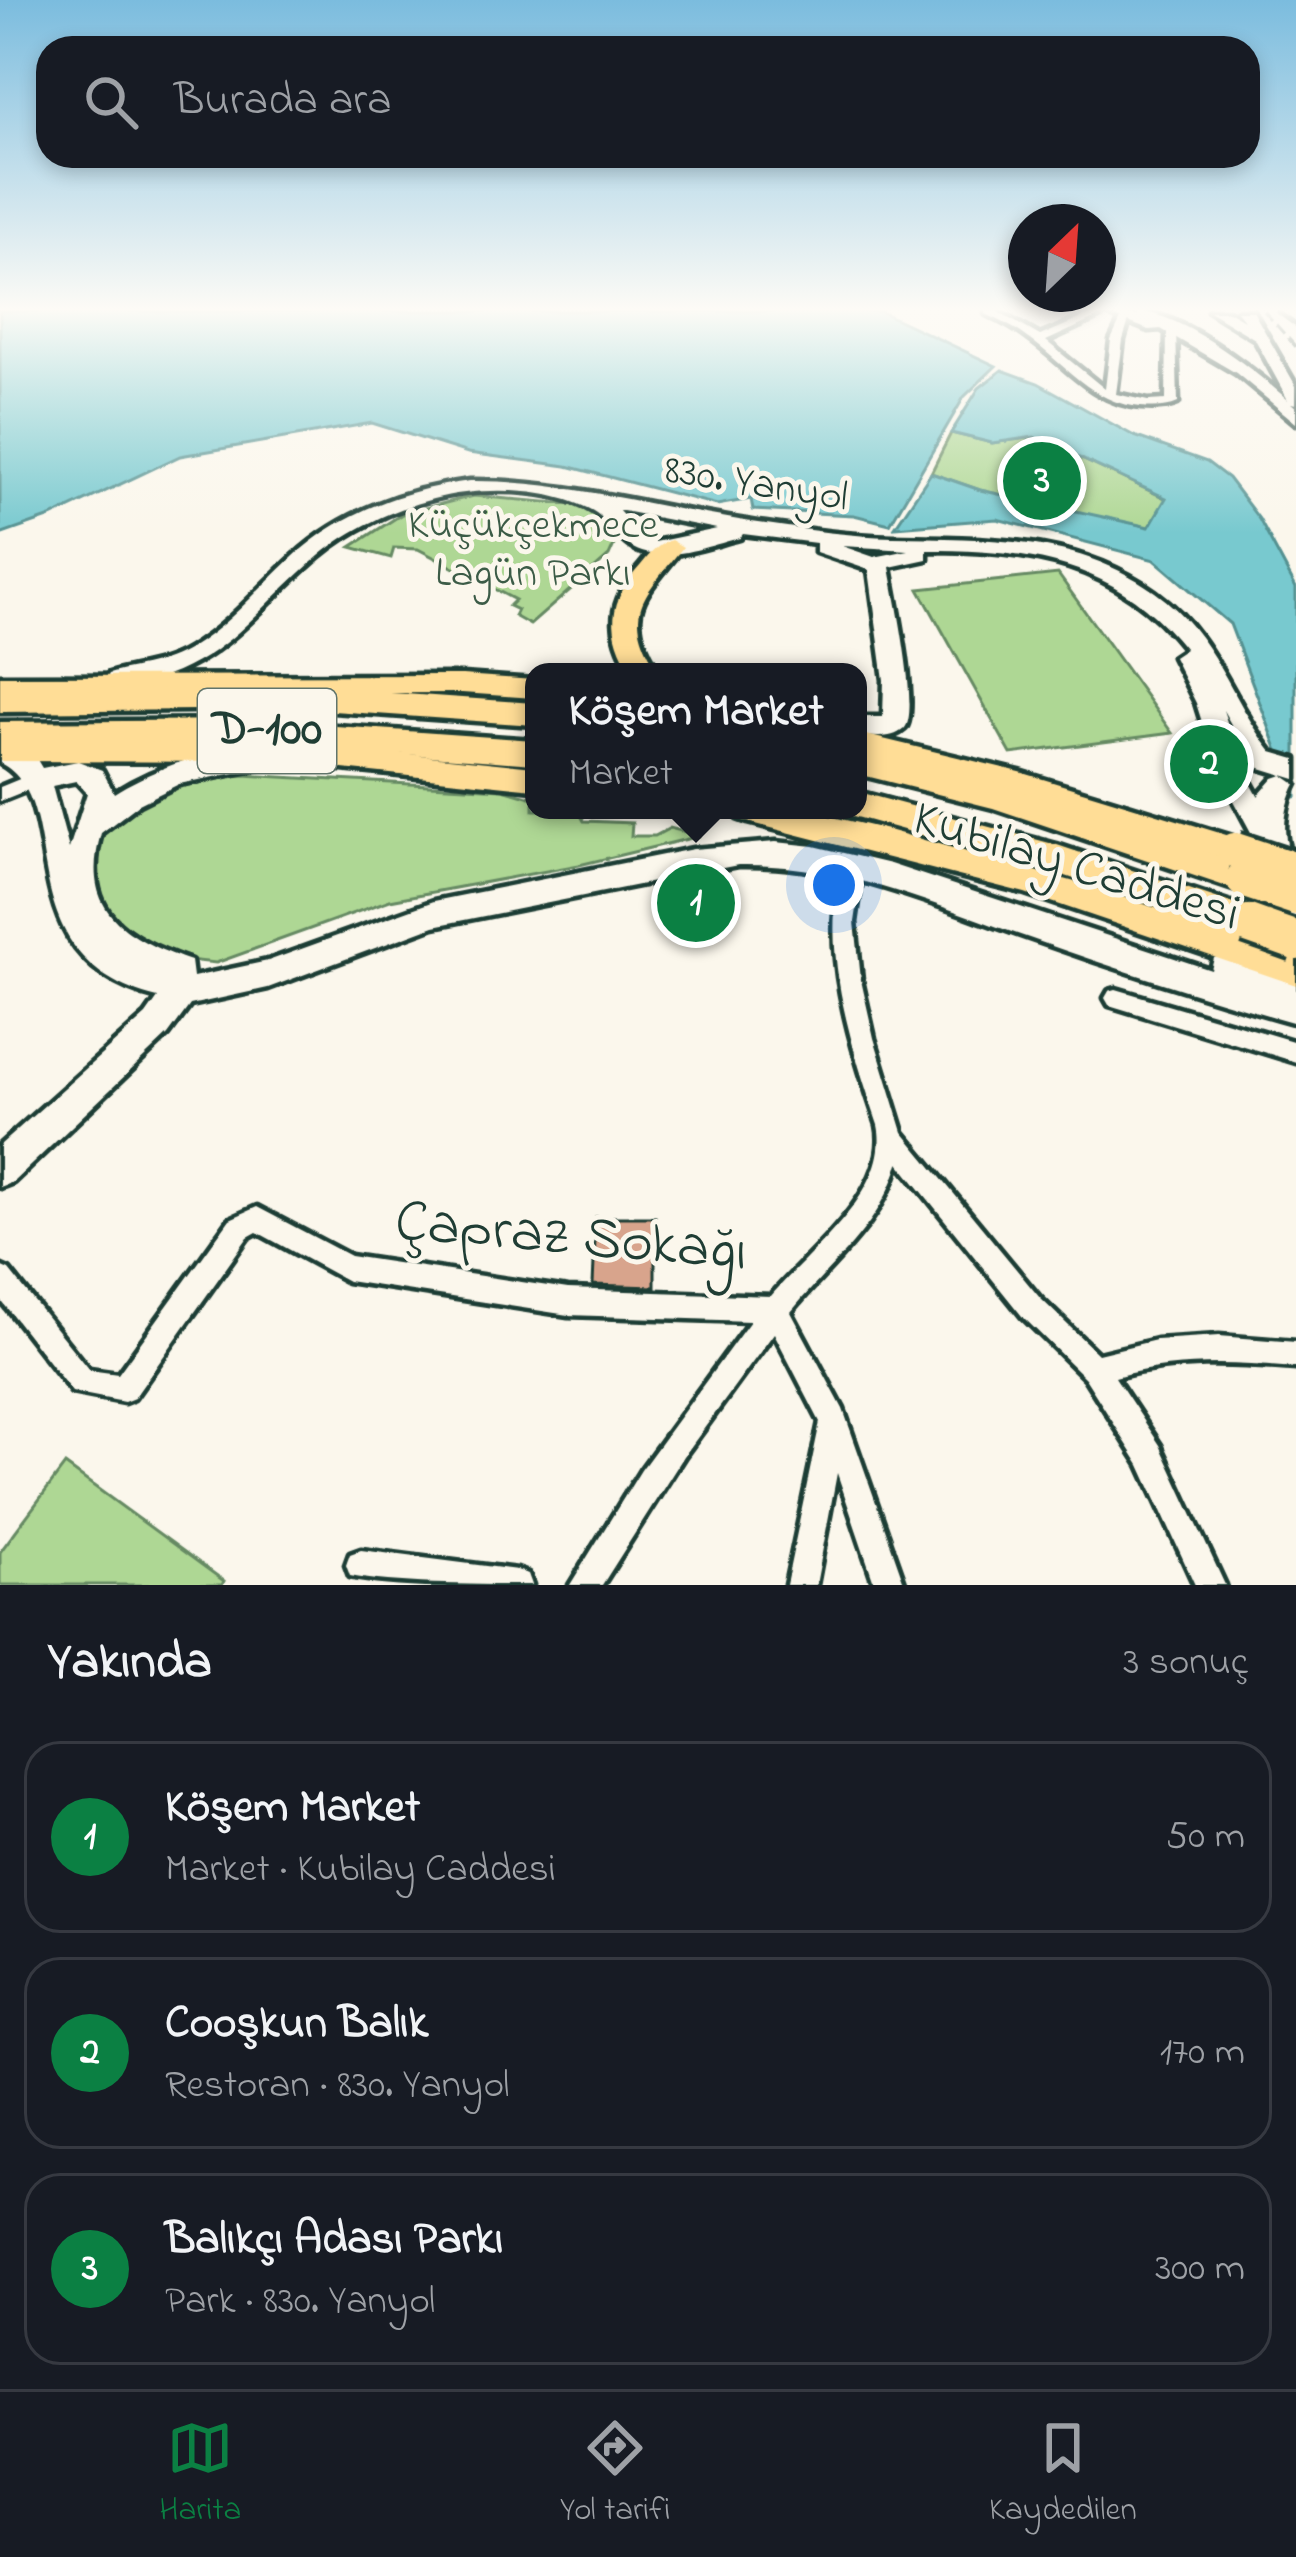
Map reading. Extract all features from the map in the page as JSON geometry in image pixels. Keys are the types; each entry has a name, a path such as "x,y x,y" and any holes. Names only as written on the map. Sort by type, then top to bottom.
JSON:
{"highway":[{"path":"244,697 322,692 525,700"},
{"name":"D-100","path":"0,701 244,697 525,713"},
{"name":"D-100","path":"0,734 251,730 525,751"},
{"path":"425,764 525,773"},
{"path":"867,764 1240,864 1296,896"},
{"path":"867,807 1038,854 1249,939 1296,945"}],"main road":[{"path":"1260,385 1296,417"},
{"name":"830. Yanyol","path":"48,685 149,678 178,668 241,623 328,546 405,500 476,486 561,490 874,556 1004,544 1047,551 1136,590 1174,623 1203,658 1246,762 1288,776"},
{"name":"830. Yanyol","path":"328,546 406,507 478,491 537,493 588,502 614,514 632,536"},
{"path":"640,663 628,646 624,613 633,590 674,546 686,531 671,515 638,522 632,536 647,546 674,546"},
{"name":"830. Yanyol","path":"674,546 703,536 738,535 874,556 953,550 1028,555 1098,578 1166,630 1192,668 1229,767 1286,862"},
{"path":"867,727 880,729 896,722 896,680 874,556"},
{"path":"0,685 462,684 525,688"},
{"path":"867,745 1020,783 1240,864 1286,862"},
{"path":"0,751 243,750 425,764"},
{"path":"0,751 24,758 39,778"},
{"path":"91,826 138,790 194,766 303,755"},
{"name":"Kubilay Caddesi","path":"1296,983 1271,982 857,854 742,840 682,847 373,913 230,970 193,974 149,963 112,943 95,920 84,890 81,859 100,793 92,777 78,771 39,778 72,923 97,958 134,977 182,991 242,982 422,917 729,856 774,855 853,867 1296,1009"},
{"path":"1288,776 1272,795 1296,945"},
{"path":"787,819 972,862 1146,915 1249,939 1296,970"},
{"path":"0,1169 157,1025 182,991"}],"street":[{"path":"1089,385 1137,404 1172,404 1172,385"},
{"path":"1110,396 1112,385"},
{"path":"0,794 39,778"},
{"path":"853,867 846,890 846,926 855,1004 894,1139 1031,1307 1094,1369 1150,1455 1210,1585"},
{"path":"1116,998 1296,1052"},
{"path":"585,1585 629,1510 776,1309 874,1204 894,1139"},
{"name":"Çapraz Sokağı","path":"0,1279 82,1382 124,1388 239,1228 256,1220 347,1268 367,1272 568,1302 776,1309"},
{"path":"776,1309 833,1420 890,1585"},
{"path":"1094,1369 1156,1353 1219,1349 1296,1355"},
{"path":"801,1585 833,1420"},
{"path":"361,1565 517,1585"}],"green space":[{"path":"951,433 992,443 1034,437 1167,499 1148,528 980,490 931,473"},
{"name":"Küçükçekmece Lagün Parkı","path":"473,496 580,505 603,516 618,536 609,556 530,625 514,616 517,610 509,606 515,600 418,549 394,548 391,558 351,547 402,514"},
{"path":"1058,574 1172,733 1011,754 919,589"},
{"path":"243,775 503,789 525,795 525,819 632,823 631,836 655,836 670,828 700,836 579,865 390,900 216,963 150,956 107,928 91,882 94,846 133,801 192,777"},
{"path":"65,1465 224,1581 222,1585 0,1585 0,1552"}],"water":[{"path":"0,385 976,385 964,397 890,524 854,515 753,510 751,499 717,505 567,466 468,453 372,423 180,456 51,517 0,535"},
{"path":"1042,385 1134,436 1207,462 1228,478 1259,519 1296,588 1296,798 1230,624 1155,560 997,519 895,527 931,473 980,490 1149,527 1166,498 1034,437 992,443 951,433 979,388"}],"building":[{"path":"596,1217 655,1217 655,1287 593,1285"}],"place":[{"name":"Balıkçı Adası Parkı","path":"1042,481"},
{"name":"Cooşkun Balık","path":"1209,764"},
{"name":"Köşem Market","path":"696,903"}]}
